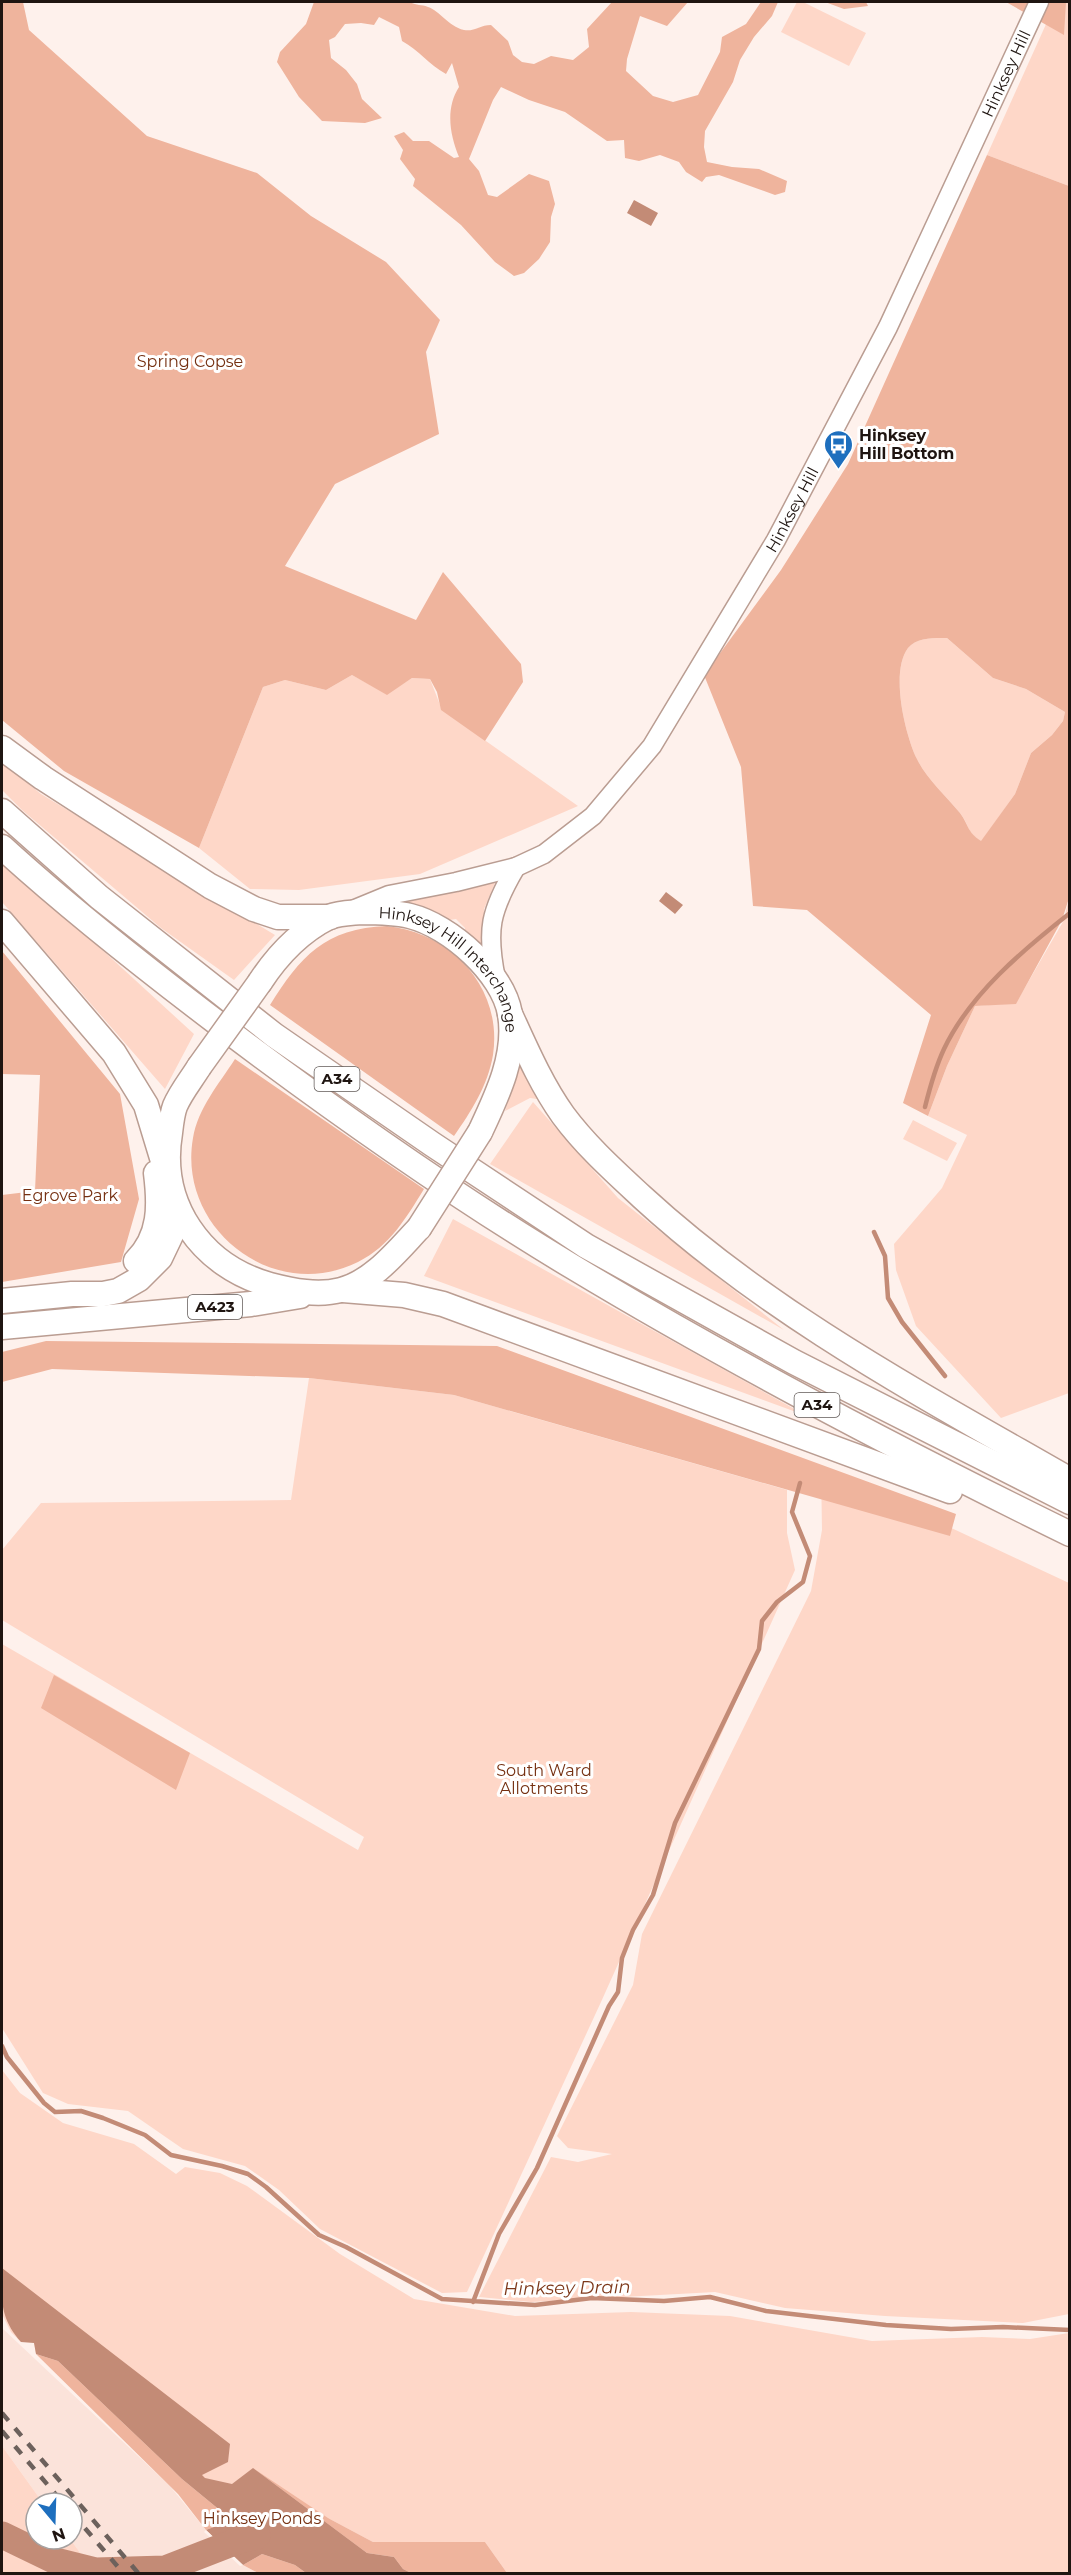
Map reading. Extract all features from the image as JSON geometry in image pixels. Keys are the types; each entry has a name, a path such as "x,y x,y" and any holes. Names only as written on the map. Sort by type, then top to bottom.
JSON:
{"highway":[{"path":"2,748 43,778 210,886 254,909 278,917 337,915"},
{"name":"A34","path":"2,811 99,897 274,1035 586,1246 794,1362 1070,1502"},
{"name":"A34","path":"2,847 148,970 315,1097 421,1170 570,1266 774,1383 928,1464 1070,1534"},
{"name":"Hinksey Hill Interchange","path":"378,912 411,916 440,929 459,942 497,982 510,1014 510,1050 503,1079 480,1132 419,1228 384,1264 343,1290 317,1294 252,1280 221,1262 202,1246 177,1206 168,1177 168,1144 174,1107 199,1067 276,958 337,915 378,912"},
{"path":"2,922 114,1053 140,1092 168,1177"},
{"path":"510,1014 542,1081 563,1115 591,1150 668,1221 748,1284 815,1329 1070,1480"},
{"path":"72,1294 110,1282 124,1273 143,1254 151,1239 157,1224 160,1205 153,1153 154,1131"},
{"path":"2,1301 118,1291 139,1279 160,1258 171,1236 177,1206"},
{"path":"343,1290 404,1295 443,1304 909,1474 1070,1539"},
{"name":"A423","path":"2,1327 250,1304 317,1294"}],"street":[{"name":"Hinksey Hill","path":"337,915 389,895 516,867 544,854 593,816 657,737 776,540 882,337 1039,2"},
{"path":"497,982 490,931 494,907 516,867"}],"shaded area":[{"path":"634,200 658,213 651,226 627,213"},
{"path":"666,892 683,905 675,914 659,901"},
{"name":"Hinksey Ponds","path":"2,2268 230,2444 228,2462 202,2475 205,2478 232,2484 253,2468 367,2553 394,2557 403,2569 411,2573 306,2573 295,2565 262,2554 243,2565 206,2530 227,2522 227,2516 182,2479 58,2361 36,2354 34,2343 21,2342 5,2316"},
{"path":"2,2328 169,2485 206,2530 243,2565 258,2573 95,2573 79,2551 84,2551 84,2491 34,2491 2,2446"}],"green space":[{"name":"Spring Copse","path":"2,2 23,2 29,30 147,136 257,173 311,216 386,262 440,320 426,352 439,434 335,484 285,566 416,620 443,572 521,664 523,682 485,741 441,710 437,692 430,679 412,678 387,695 352,675 326,690 285,680 263,687 199,848 64,771 2,720"},
{"path":"314,2 410,2 426,6 464,30 491,25 508,41 513,55 522,62 534,64 551,56 573,60 589,47 587,29 612,2 688,2 667,26 640,16 627,59 626,71 653,96 673,102 698,95 720,52 722,37 746,24 761,2 778,2 772,16 754,37 740,60 733,82 705,131 704,147 707,162 759,169 787,181 785,192 775,195 719,175 706,177 702,182 686,172 679,162 660,155 639,161 625,158 624,140 607,141 565,112 529,100 501,87 493,100 469,159 479,171 488,195 497,197 529,174 549,181 555,204 551,217 550,242 539,259 524,273 514,276 495,262 461,225 413,186 415,179 400,159 403,150 394,136 404,132 413,141 429,141 454,158 459,157 450,122 452,104 459,87 452,63 446,74 402,41 399,27 379,17 374,25 345,24 335,37 329,40 331,58 346,70 357,84 362,99 382,118 365,123 322,121 299,97 277,62 280,52 306,24"},
{"path":"797,2 803,2 866,33 849,66 781,32"},
{"path":"825,2 866,2 868,6 844,9"},
{"path":"1006,2 1066,2 1064,35"},
{"path":"1056,2 1069,2 1069,186 987,155"},
{"path":"987,155 1069,186 1069,898 1062,920 1016,1004 975,1006 947,1066 928,1116 903,1103 931,1015 807,910 753,906 741,767 704,675 781,570 848,464","holes":["947,638 993,678 1026,689 1065,712 1063,721 1052,735 1031,753 1015,794 981,841 976,838 960,813 931,780 917,759 904,719 900,672 903,659 912,644 926,639"]},
{"path":"947,638 993,678 1026,689 1065,712 1063,721 1052,735 1031,753 1015,794 981,842 973,835 960,813 921,766 912,748 901,703 900,672 908,648 921,640"},
{"path":"352,675 387,694 412,678 430,679 442,710 578,806 420,874 299,890 250,889 199,848 263,687 285,680 326,690"},
{"path":"2,762 41,794 275,935 234,980 161,928 22,810 2,790"},
{"path":"2,858 194,1034 165,1089 2,902"},
{"path":"497,878 484,909 483,951 465,935 465,928 456,919 443,921 400,903 470,888"},
{"path":"1069,898 1069,1393 1001,1418 916,1326 896,1270 894,1244 942,1188 967,1135 928,1116 947,1066 975,1006 1016,1003 1064,920"},
{"path":"387,926 410,931 432,940 451,952 468,968 481,986 490,1007 494,1030 491,1066 478,1098 454,1136 270,1005 292,973 316,948 347,932"},
{"name":"Egrove Park","path":"2,951 120,1094 139,1199 121,1262 2,1282 2,1195 35,1191 40,1075 2,1074"},
{"path":"516,1053 544,1100 530,1098 505,1111 512,1089"},
{"path":"235,1059 424,1189 396,1230 379,1248 358,1262 326,1272 295,1273 265,1265 238,1250 216,1228 200,1202 192,1171 193,1138 204,1106"},
{"path":"533,1102 618,1198 784,1330 490,1164"},
{"path":"913,1120 957,1143 947,1161 903,1139"},
{"path":"453,1219 807,1416 424,1276"},
{"path":"46,1341 497,1346 956,1514 950,1536 454,1395 309,1378 52,1369 2,1382 2,1352"},
{"name":"South Ward Allotments","path":"309,1378 454,1395 787,1490 787,1533 795,1570 601,2002 467,2292 442,2293 320,2229 279,2190 245,2166 183,2149 128,2111 68,2104 43,2093 2,2028 2,1644 358,1850 364,1837 2,1620 2,1550 41,1503 291,1500"},
{"path":"821,1467 1069,1583 1069,2314 1023,2323 885,2316 785,2308 715,2292 531,2302 479,2297 551,2157 578,2162 612,2154 568,2148 557,2136 633,1985 642,1934 811,1591 822,1530"},
{"path":"54,1675 190,1753 176,1790 41,1708"},
{"path":"2,2070 20,2093 63,2123 134,2144 176,2174 185,2167 220,2173 247,2186 340,2254 414,2299 515,2316 631,2312 730,2316 872,2341 982,2337 1030,2339 1069,2333 1069,2573 507,2573 485,2542 373,2542 328,2518 367,2553 394,2557 403,2569 411,2573 306,2573 295,2565 262,2554 243,2565 206,2530 227,2522 227,2516 182,2479 58,2361 36,2354 34,2342 21,2342 11,2332 2,2314"},
{"path":"36,2354 58,2361 182,2479 227,2516 227,2522 206,2530 178,2494"},
{"path":"2,2446 34,2491 24,2491 24,2551 79,2551 95,2573 2,2573"},
{"path":"253,2468 328,2518 373,2542 485,2542 507,2573 411,2573 403,2569 394,2557 367,2553"},
{"path":"262,2554 295,2565 306,2573 258,2573 243,2565"}],"pier":[{"path":"206,2530 243,2565 240,2566 204,2532"}],"waterway":[{"path":"925,1107 941,1056 968,1010 999,974 1070,913"},
{"path":"874,1232 885,1256 888,1298 902,1322 945,1376"},
{"path":"473,2302 499,2234 537,2168 609,2006 618,1992 622,1958 633,1930 653,1895 675,1823 759,1649 762,1621 777,1602 803,1582 810,1556 792,1512 800,1483"},
{"name":"Hinksey Drain","path":"2,2046 7,2057 44,2103 55,2112 81,2111 103,2118 145,2135 171,2155 248,2174 266,2187 319,2235 346,2247 442,2299 535,2305 592,2298 664,2301 710,2297 766,2311 886,2325 951,2329 1003,2327 1070,2330"},
{"path":"2,2535 56,2561 96,2571 165,2569 240,2540 257,2536"},
{"path":"165,2569 169,2574"}],"railway":[{"path":"2,2413 139,2574"},
{"path":"2,2431 53,2491"},
{"path":"84,2527 124,2574"}],"place":[{"name":"Hinksey Hill Bottom","path":"838,470"}]}
